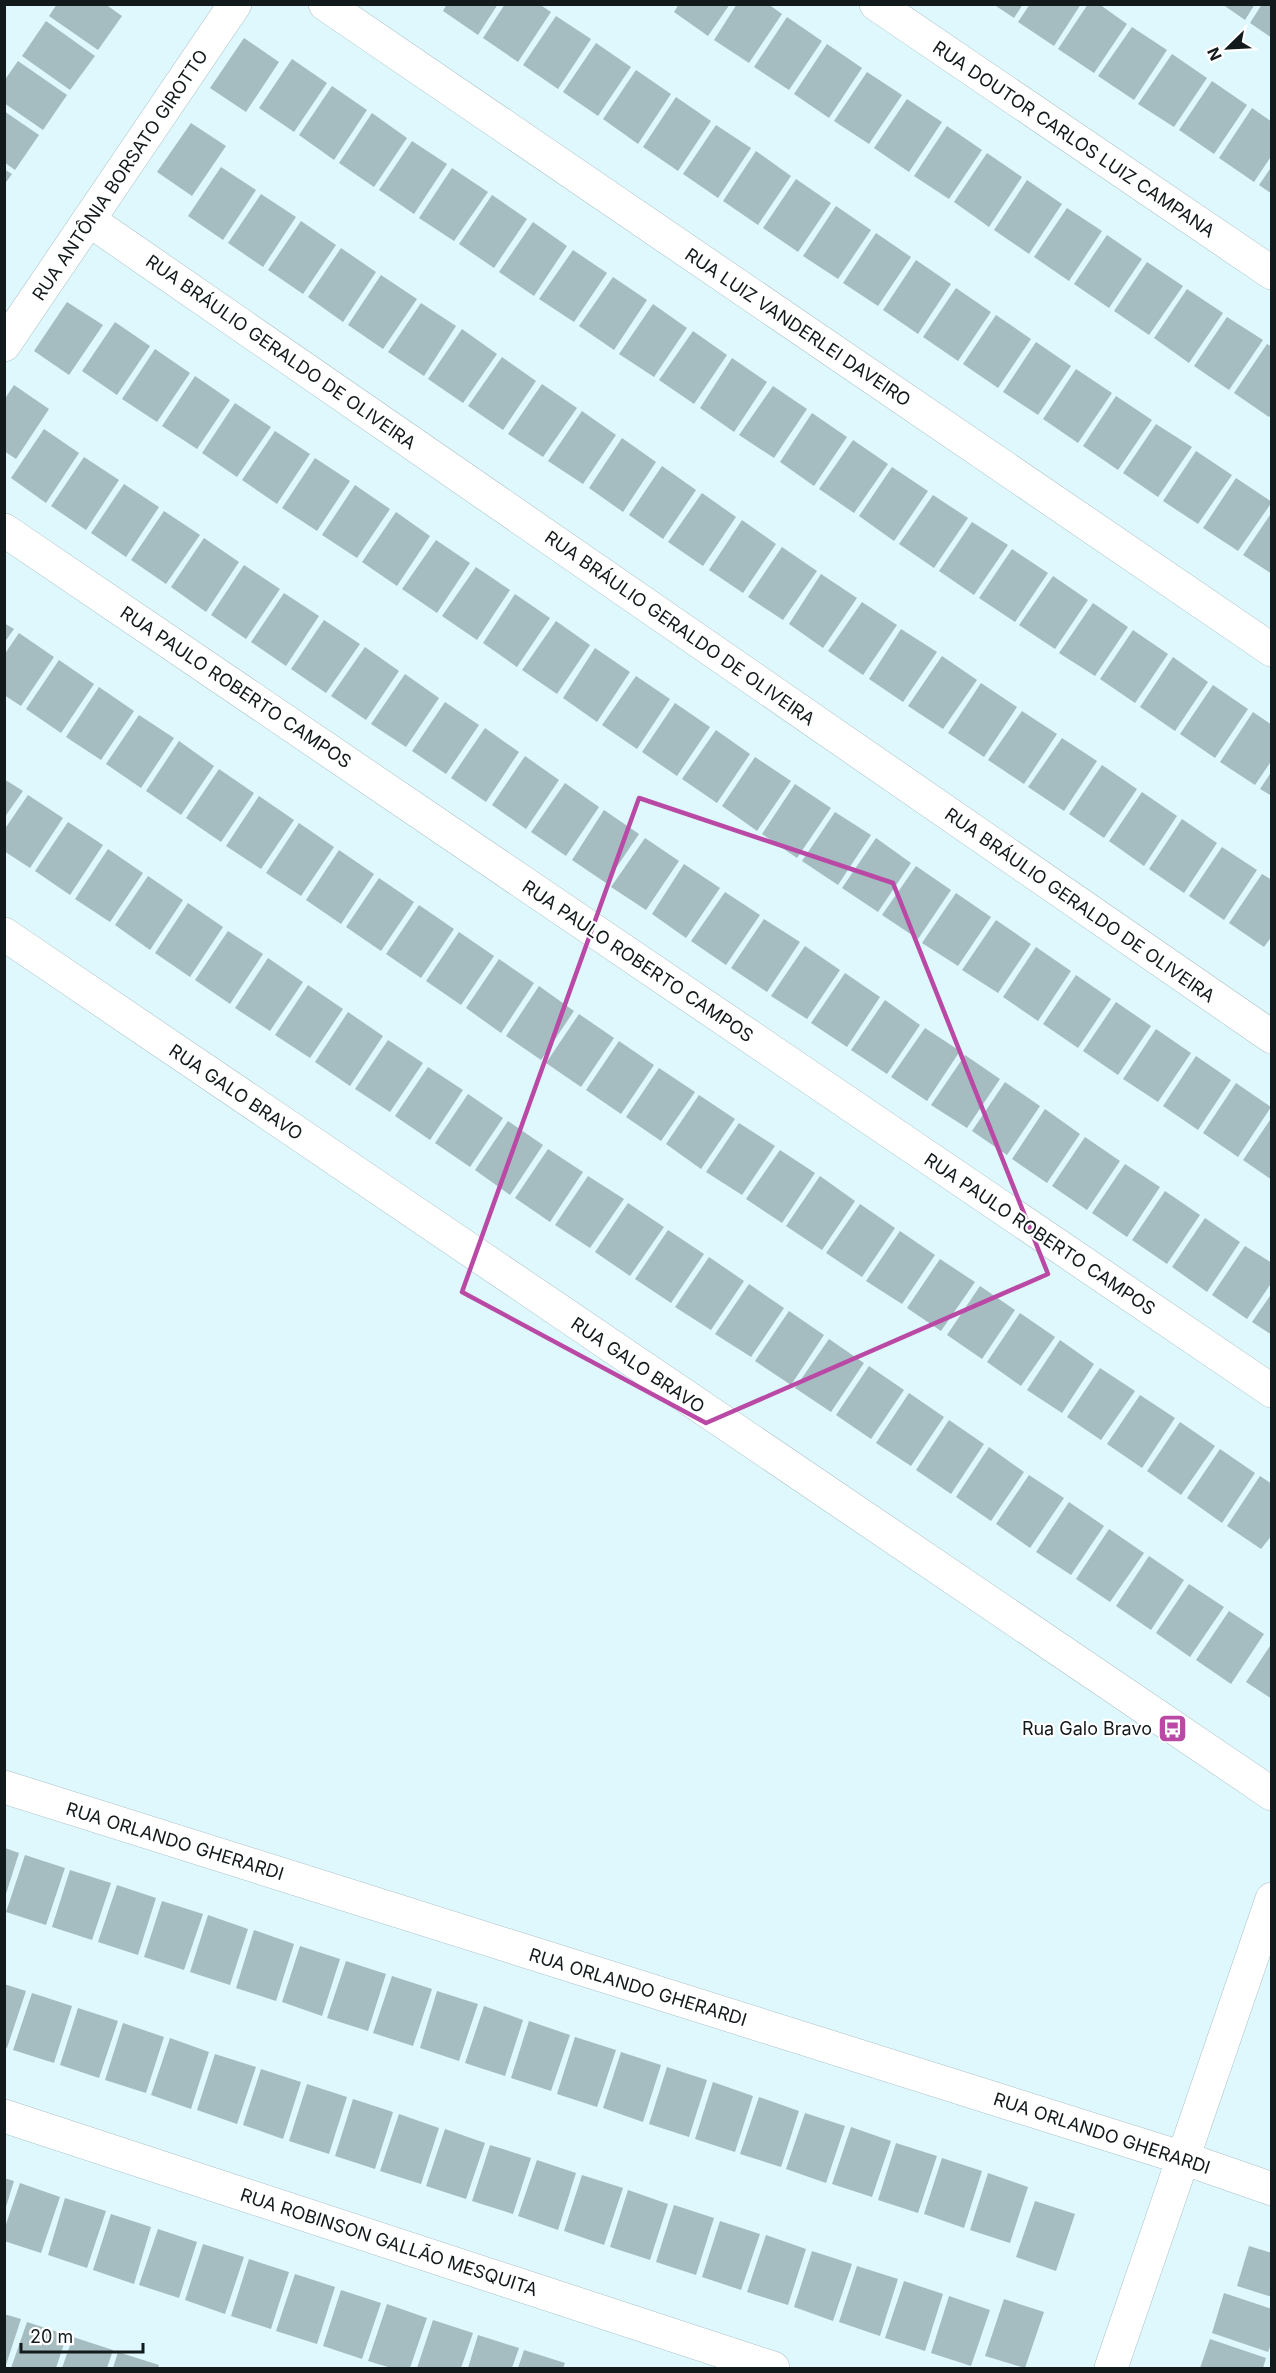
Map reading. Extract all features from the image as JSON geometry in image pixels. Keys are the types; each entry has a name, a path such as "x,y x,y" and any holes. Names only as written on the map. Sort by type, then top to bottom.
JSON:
{"street":[{"name":"RUA ANTÔNIA BORSATO GIROTTO","path":"4,345 235,4"},
{"name":"RUA LUIZ VANDERLEI DAVEIRO","path":"325,4 1272,650"},
{"name":"RUA DOUTOR CARLOS LUIZ CAMPANA","path":"876,4 1272,273"},
{"name":"RUA BRÁULIO GERALDO DE OLIVEIRA","path":"89,220 1272,1037"},
{"name":"RUA PAULO ROBERTO CAMPOS","path":"4,530 1272,1391"},
{"name":"RUA GALO BRAVO","path":"4,934 1272,1794"},
{"name":"RUA ORLANDO GHERARDI","path":"4,1787 1183,2158 1272,2189"},
{"path":"1111,2368 1272,1899"},
{"name":"RUA ROBINSON GALLÃO MESQUITA","path":"4,2116 773,2368"}],"highlighted area":[{"path":"639,798 893,883 1048,1274 706,1423 462,1292"}],"building":[{"path":"57,4 105,4 122,16 98,50 49,16"},
{"path":"447,4 498,4 478,35 443,11"},
{"path":"505,4 539,4 551,12 518,62 483,38"},
{"path":"679,4 730,4 708,36 674,12"},
{"path":"737,4 768,4 782,14 749,63 714,40"},
{"path":"993,4 1023,4 1014,18"},
{"path":"1030,4 1081,4 1054,46 1018,22"},
{"path":"1088,4 1099,4 1127,24 1094,73 1058,49"},
{"path":"1222,4 1255,4 1245,20"},
{"path":"1262,4 1272,4 1272,38 1250,23"},
{"path":"556,16 591,39 558,89 523,65"},
{"path":"787,17 822,41 789,90 754,67"},
{"path":"46,21 95,56 70,90 22,56"},
{"path":"1132,27 1167,50 1134,100 1098,76"},
{"path":"244,38 279,62 246,112 210,88"},
{"path":"596,43 631,67 598,116 563,92"},
{"path":"827,44 862,68 829,118 794,94"},
{"path":"1172,54 1207,78 1174,127 1138,104"},
{"path":"292,59 327,83 294,132 259,108"},
{"path":"18,61 67,95 43,130 4,103 4,81"},
{"path":"636,70 671,94 638,144 603,119"},
{"path":"867,72 902,95 869,144 834,121"},
{"path":"1212,81 1247,105 1214,154 1179,130"},
{"path":"332,86 367,110 334,160 299,135"},
{"path":"676,97 711,121 678,171 643,147"},
{"path":"907,99 942,122 909,172 874,148"},
{"path":"1252,108 1272,122 1272,155 1254,182 1219,158"},
{"path":"4,111 39,135 15,170 4,162"},
{"path":"372,113 407,138 374,187 339,163"},
{"path":"191,123 226,146 192,196 157,172"},
{"path":"716,125 751,148 718,198 683,174"},
{"path":"947,126 982,150 949,199 914,176"},
{"path":"412,141 447,164 414,214 379,190"},
{"path":"756,151 791,176 758,225 723,201"},
{"path":"987,153 1022,177 989,227 954,202"},
{"path":"1272,166 1272,194 1259,185"},
{"path":"221,167 256,190 223,240 188,216"},
{"path":"452,168 488,192 454,241 419,218"},
{"path":"4,169 12,174 4,185"},
{"path":"796,179 831,203 798,252 763,228"},
{"path":"1027,180 1062,204 1029,254 994,230"},
{"path":"261,194 296,217 263,267 228,243"},
{"path":"492,195 527,219 494,268 459,244"},
{"path":"836,206 871,230 838,279 803,256"},
{"path":"1067,208 1102,231 1069,281 1034,257"},
{"path":"301,221 336,245 303,294 268,270"},
{"path":"533,222 567,246 534,296 499,272"},
{"path":"876,233 911,257 878,306 843,283"},
{"path":"1107,235 1142,259 1109,308 1074,284"},
{"path":"341,248 376,272 343,322 308,297"},
{"path":"573,250 607,273 574,322 539,299"},
{"path":"916,260 951,284 918,334 883,310"},
{"path":"1147,262 1183,286 1149,335 1114,311"},
{"path":"381,275 417,299 383,349 348,325"},
{"path":"613,277 647,300 614,350 579,326"},
{"path":"956,288 991,312 958,361 923,337"},
{"path":"1187,289 1223,313 1189,363 1154,338"},
{"path":"67,302 103,325 69,375 34,351"},
{"path":"421,303 456,326 424,376 388,352"},
{"path":"653,304 687,328 654,377 619,354"},
{"path":"996,315 1031,339 998,388 963,364"},
{"path":"1227,317 1263,340 1229,390 1194,366"},
{"path":"115,322 150,346 117,395 82,371"},
{"path":"462,329 497,354 463,403 428,379"},
{"path":"693,331 727,355 694,404 659,380"},
{"path":"1036,342 1071,366 1038,415 1003,392"},
{"path":"1267,344 1272,347 1272,413 1269,417 1234,393"},
{"path":"155,349 190,373 157,422 122,399"},
{"path":"502,357 536,381 503,430 468,406"},
{"path":"732,358 767,382 734,432 700,408"},
{"path":"1076,369 1112,393 1078,443 1043,419"},
{"path":"195,376 230,400 197,449 162,426"},
{"path":"542,384 577,408 543,457 508,434"},
{"path":"14,385 49,409 16,459 4,451 4,400"},
{"path":"773,386 807,409 774,458 739,435"},
{"path":"1116,396 1152,420 1118,470 1083,446"},
{"path":"235,403 271,427 237,477 202,453"},
{"path":"582,411 616,435 583,484 548,461"},
{"path":"812,413 847,437 814,486 780,462"},
{"path":"1156,424 1192,447 1158,497 1123,473"},
{"path":"44,429 79,453 46,503 11,478"},
{"path":"275,431 310,454 277,504 242,480"},
{"path":"622,438 656,462 623,512 589,488"},
{"path":"853,440 888,464 854,513 819,489"},
{"path":"1196,451 1232,475 1198,524 1163,501"},
{"path":"84,457 119,480 86,530 51,506"},
{"path":"315,458 350,481 317,531 282,508"},
{"path":"662,466 696,490 663,539 629,515"},
{"path":"892,467 928,491 894,541 859,516"},
{"path":"1236,478 1272,502 1238,551 1203,528"},
{"path":"124,484 159,507 126,557 91,533"},
{"path":"355,485 390,509 357,558 322,535"},
{"path":"702,493 736,517 703,566 668,542"},
{"path":"933,495 968,518 934,568 899,544"},
{"path":"164,511 200,535 166,584 131,560"},
{"path":"396,512 430,536 397,586 362,562"},
{"path":"1272,512 1272,574 1243,555"},
{"path":"742,520 776,544 743,593 709,570"},
{"path":"972,522 1008,545 974,595 939,571"},
{"path":"204,538 239,562 206,612 171,587"},
{"path":"436,540 470,563 437,613 402,589"},
{"path":"782,547 817,571 783,620 748,597"},
{"path":"1012,549 1048,573 1015,622 979,598"},
{"path":"244,565 280,589 246,639 211,615"},
{"path":"476,567 510,590 477,640 442,616"},
{"path":"821,574 857,598 823,648 789,624"},
{"path":"1053,576 1088,600 1055,649 1019,625"},
{"path":"284,593 319,616 286,666 251,642"},
{"path":"515,594 550,618 517,667 483,643"},
{"path":"862,602 897,625 863,675 828,651"},
{"path":"1093,603 1128,627 1095,676 1059,653"},
{"path":"324,620 360,644 326,693 291,669"},
{"path":"556,621 590,645 557,694 522,670"},
{"path":"4,623 14,629 4,643"},
{"path":"901,629 937,652 903,702 869,679"},
{"path":"1133,630 1168,654 1135,703 1100,679"},
{"path":"19,633 54,657 21,706 4,695 4,655"},
{"path":"365,647 399,671 366,720 331,696"},
{"path":"595,648 630,672 597,722 563,698"},
{"path":"942,656 977,680 943,729 908,706"},
{"path":"1173,657 1208,682 1175,731 1140,707"},
{"path":"59,660 94,684 61,733 26,709"},
{"path":"405,674 439,698 406,747 371,724"},
{"path":"636,676 670,699 637,749 602,725"},
{"path":"981,683 1017,707 984,757 948,733"},
{"path":"1213,685 1248,709 1215,758 1180,734"},
{"path":"99,687 134,711 101,760 66,737"},
{"path":"445,702 479,725 446,774 412,751"},
{"path":"675,703 710,727 677,776 642,752"},
{"path":"1022,711 1057,734 1024,784 988,760"},
{"path":"1253,712 1272,725 1272,760 1255,785 1220,762"},
{"path":"139,715 174,738 141,788 106,764"},
{"path":"485,728 519,752 486,802 451,778"},
{"path":"716,730 750,754 717,803 682,779"},
{"path":"1062,738 1097,761 1064,811 1028,787"},
{"path":"179,741 214,766 181,815 146,791"},
{"path":"525,756 559,780 526,829 492,805"},
{"path":"755,757 791,781 757,831 722,806"},
{"path":"1102,765 1137,789 1104,838 1069,814"},
{"path":"219,769 254,793 221,842 186,818"},
{"path":"1272,771 1272,796 1260,789"},
{"path":"4,779 23,791 4,818"},
{"path":"565,783 599,807 566,856 531,832"},
{"path":"795,784 831,808 797,858 762,834"},
{"path":"1142,792 1177,816 1144,866 1109,841"},
{"path":"28,795 63,818 30,868 4,851 4,830"},
{"path":"259,796 294,820 261,869 226,846"},
{"path":"604,810 639,834 606,883 572,860"},
{"path":"835,812 871,835 838,885 802,861"},
{"path":"1182,819 1217,843 1184,893 1149,869"},
{"path":"68,822 103,845 70,895 35,871"},
{"path":"299,823 334,847 301,896 266,873"},
{"path":"645,838 679,861 646,910 611,887"},
{"path":"876,838 911,863 878,912 842,888"},
{"path":"1222,847 1257,870 1224,920 1189,896"},
{"path":"108,849 143,873 110,922 75,899"},
{"path":"339,850 374,874 341,924 306,900"},
{"path":"684,864 720,888 686,938 652,914"},
{"path":"916,866 951,890 918,939 882,915"},
{"path":"1262,874 1272,880 1272,936 1264,947 1229,923"},
{"path":"148,876 183,900 150,950 115,925"},
{"path":"379,878 414,902 381,951 346,927"},
{"path":"725,892 760,915 726,965 691,941"},
{"path":"956,893 991,917 958,966 922,943"},
{"path":"188,903 223,927 190,977 155,953"},
{"path":"419,905 454,929 421,978 386,954"},
{"path":"764,919 800,942 767,992 731,968"},
{"path":"996,920 1031,944 998,993 962,970"},
{"path":"228,931 263,954 230,1004 195,980"},
{"path":"459,932 494,956 461,1005 426,981"},
{"path":"805,946 840,970 807,1019 771,996"},
{"path":"1036,947 1071,971 1038,1021 1003,997"},
{"path":"268,958 303,982 270,1031 235,1008"},
{"path":"499,959 534,983 501,1033 466,1008"},
{"path":"845,973 880,997 847,1047 811,1023"},
{"path":"1076,975 1111,999 1078,1048 1043,1024"},
{"path":"308,985 343,1009 310,1058 275,1035"},
{"path":"539,986 574,1011 541,1060 506,1036"},
{"path":"885,1000 920,1025 887,1074 851,1050"},
{"path":"1116,1002 1151,1026 1118,1075 1083,1051"},
{"path":"348,1012 383,1036 350,1086 315,1062"},
{"path":"579,1014 614,1038 581,1087 546,1063"},
{"path":"925,1028 960,1051 927,1101 891,1077"},
{"path":"1156,1029 1191,1053 1158,1102 1123,1079"},
{"path":"388,1040 423,1063 390,1112 355,1089"},
{"path":"619,1041 654,1065 621,1114 586,1090"},
{"path":"965,1055 1000,1079 967,1128 931,1105"},
{"path":"1196,1056 1231,1080 1198,1130 1163,1106"},
{"path":"428,1067 463,1090 430,1140 395,1116"},
{"path":"659,1068 695,1092 661,1141 626,1117"},
{"path":"1005,1082 1040,1106 1007,1155 972,1131"},
{"path":"1236,1083 1271,1107 1238,1157 1203,1133"},
{"path":"468,1094 503,1118 470,1167 435,1143"},
{"path":"699,1095 735,1119 701,1169 666,1144"},
{"path":"1045,1109 1080,1134 1047,1183 1012,1159"},
{"path":"1272,1117 1272,1180 1243,1160"},
{"path":"508,1121 543,1145 510,1195 475,1170"},
{"path":"739,1123 775,1146 742,1195 706,1172"},
{"path":"1085,1137 1120,1161 1087,1210 1052,1186"},
{"path":"548,1149 583,1172 550,1222 515,1198"},
{"path":"780,1150 815,1173 782,1223 746,1199"},
{"path":"1125,1164 1160,1187 1127,1237 1092,1213"},
{"path":"588,1176 624,1199 590,1248 555,1225"},
{"path":"820,1176 855,1201 822,1250 786,1226"},
{"path":"1165,1191 1200,1215 1167,1264 1132,1240"},
{"path":"628,1203 664,1227 630,1276 595,1252"},
{"path":"860,1204 895,1228 862,1277 826,1253"},
{"path":"1205,1218 1240,1242 1207,1292 1172,1267"},
{"path":"668,1230 704,1254 671,1303 635,1279"},
{"path":"900,1231 935,1255 902,1304 866,1281"},
{"path":"1245,1246 1272,1263 1272,1282 1247,1319 1212,1295"},
{"path":"709,1257 744,1281 711,1330 675,1307"},
{"path":"940,1259 975,1282 941,1331 907,1308"},
{"path":"749,1284 784,1308 751,1357 715,1334"},
{"path":"980,1286 1015,1310 982,1359 947,1335"},
{"path":"1272,1293 1272,1335 1252,1322"},
{"path":"789,1311 824,1335 791,1385 755,1361"},
{"path":"1020,1313 1055,1337 1021,1386 987,1362"},
{"path":"829,1339 864,1363 831,1412 795,1388"},
{"path":"1060,1340 1094,1364 1062,1413 1027,1390"},
{"path":"869,1366 904,1390 871,1439 836,1415"},
{"path":"1100,1368 1135,1391 1101,1440 1067,1417"},
{"path":"909,1393 944,1417 911,1466 876,1443"},
{"path":"1140,1395 1175,1418 1142,1468 1107,1444"},
{"path":"949,1420 984,1444 951,1494 916,1470"},
{"path":"1180,1422 1215,1446 1181,1495 1147,1471"},
{"path":"989,1447 1024,1472 991,1521 956,1497"},
{"path":"1220,1449 1255,1473 1222,1523 1187,1498"},
{"path":"1029,1475 1064,1498 1030,1548 996,1524"},
{"path":"1260,1476 1272,1484 1272,1535 1261,1549 1227,1526"},
{"path":"1069,1502 1104,1526 1071,1575 1036,1552"},
{"path":"1109,1529 1144,1553 1110,1602 1076,1579"},
{"path":"1149,1556 1184,1580 1151,1630 1116,1606"},
{"path":"1189,1584 1224,1607 1190,1657 1156,1633"},
{"path":"1229,1611 1264,1634 1231,1684 1196,1660"},
{"path":"1272,1643 1272,1699 1246,1682"},
{"path":"5,1848 19,1853 5,1897"},
{"path":"25,1855 65,1868 46,1925 6,1912"},
{"path":"70,1870 111,1883 92,1940 52,1927"},
{"path":"117,1885 156,1898 138,1955 98,1942"},
{"path":"162,1901 203,1914 184,1970 144,1957"},
{"path":"208,1915 248,1929 230,1985 190,1972"},
{"path":"254,1930 294,1944 276,2001 236,1988"},
{"path":"300,1946 340,1959 322,2016 282,2002"},
{"path":"346,1961 386,1974 368,2031 327,2018"},
{"path":"392,1976 432,1989 413,2046 373,2033"},
{"path":"4,1984 26,1991 7,2048 4,2047"},
{"path":"437,1991 478,2004 459,2061 420,2048"},
{"path":"32,1993 72,2006 54,2063 13,2050"},
{"path":"484,2006 523,2020 505,2076 465,2063"},
{"path":"78,2008 118,2021 99,2078 60,2065"},
{"path":"529,2021 570,2035 551,2091 511,2078"},
{"path":"123,2023 164,2037 146,2093 105,2080"},
{"path":"575,2037 616,2050 597,2107 557,2094"},
{"path":"170,2038 209,2052 191,2109 151,2095"},
{"path":"621,2052 661,2065 643,2122 603,2108"},
{"path":"215,2054 256,2067 237,2124 197,2110"},
{"path":"667,2067 707,2080 689,2137 649,2124"},
{"path":"261,2069 301,2082 283,2139 243,2125"},
{"path":"713,2082 753,2096 735,2152 695,2139"},
{"path":"307,2084 347,2097 329,2154 289,2141"},
{"path":"759,2097 799,2111 781,2167 740,2154"},
{"path":"353,2099 393,2112 375,2169 335,2156"},
{"path":"805,2113 845,2126 826,2183 786,2169"},
{"path":"399,2114 439,2128 421,2184 380,2171"},
{"path":"851,2127 891,2141 872,2197 832,2184"},
{"path":"445,2129 485,2143 466,2199 426,2186"},
{"path":"896,2143 937,2156 918,2213 878,2200"},
{"path":"490,2145 531,2158 513,2214 472,2201"},
{"path":"942,2158 982,2171 964,2228 924,2214"},
{"path":"537,2160 576,2173 558,2230 518,2216"},
{"path":"988,2173 1028,2187 1010,2243 970,2230"},
{"path":"582,2175 623,2188 604,2245 564,2231"},
{"path":"4,2178 14,2181 5,2210 4,2209"},
{"path":"20,2183 60,2197 41,2253 4,2241 4,2230"},
{"path":"628,2190 668,2204 650,2260 610,2247"},
{"path":"65,2198 106,2211 87,2268 48,2255"},
{"path":"1035,2201 1075,2214 1056,2271 1016,2257"},
{"path":"674,2205 714,2218 696,2275 656,2262"},
{"path":"111,2214 151,2227 134,2284 93,2270"},
{"path":"720,2221 760,2234 741,2290 702,2277"},
{"path":"158,2229 197,2242 179,2298 139,2285"},
{"path":"766,2235 806,2249 788,2305 747,2292"},
{"path":"203,2244 244,2257 225,2314 185,2300"},
{"path":"1249,2246 1272,2253 1272,2297 1237,2286"},
{"path":"812,2251 852,2264 833,2321 794,2307"},
{"path":"249,2259 289,2272 271,2329 231,2316"},
{"path":"857,2266 898,2279 880,2336 839,2322"},
{"path":"295,2274 335,2287 317,2344 276,2331"},
{"path":"904,2281 943,2294 925,2351 885,2338"},
{"path":"341,2290 381,2303 362,2359 323,2346"},
{"path":"1224,2293 1272,2309 1272,2342 1268,2352 1212,2333"},
{"path":"949,2296 990,2310 971,2366 931,2353"},
{"path":"1004,2299 1044,2312 1025,2368 985,2356"},
{"path":"387,2304 427,2318 410,2368 391,2368 368,2361"},
{"path":"4,2314 21,2319 5,2368 4,2368"},
{"path":"433,2320 473,2333 461,2368 417,2368"},
{"path":"27,2322 67,2335 56,2368 11,2368"},
{"path":"478,2335 519,2348 512,2368 468,2368"},
{"path":"73,2337 113,2350 107,2368 62,2368"},
{"path":"1210,2339 1266,2358 1263,2368 1200,2368"},
{"path":"524,2350 565,2363 563,2368 518,2368"},
{"path":"118,2352 159,2365 158,2368 113,2368"}],"place":[{"name":"Rua Galo Bravo","path":"1173,1728"}]}
